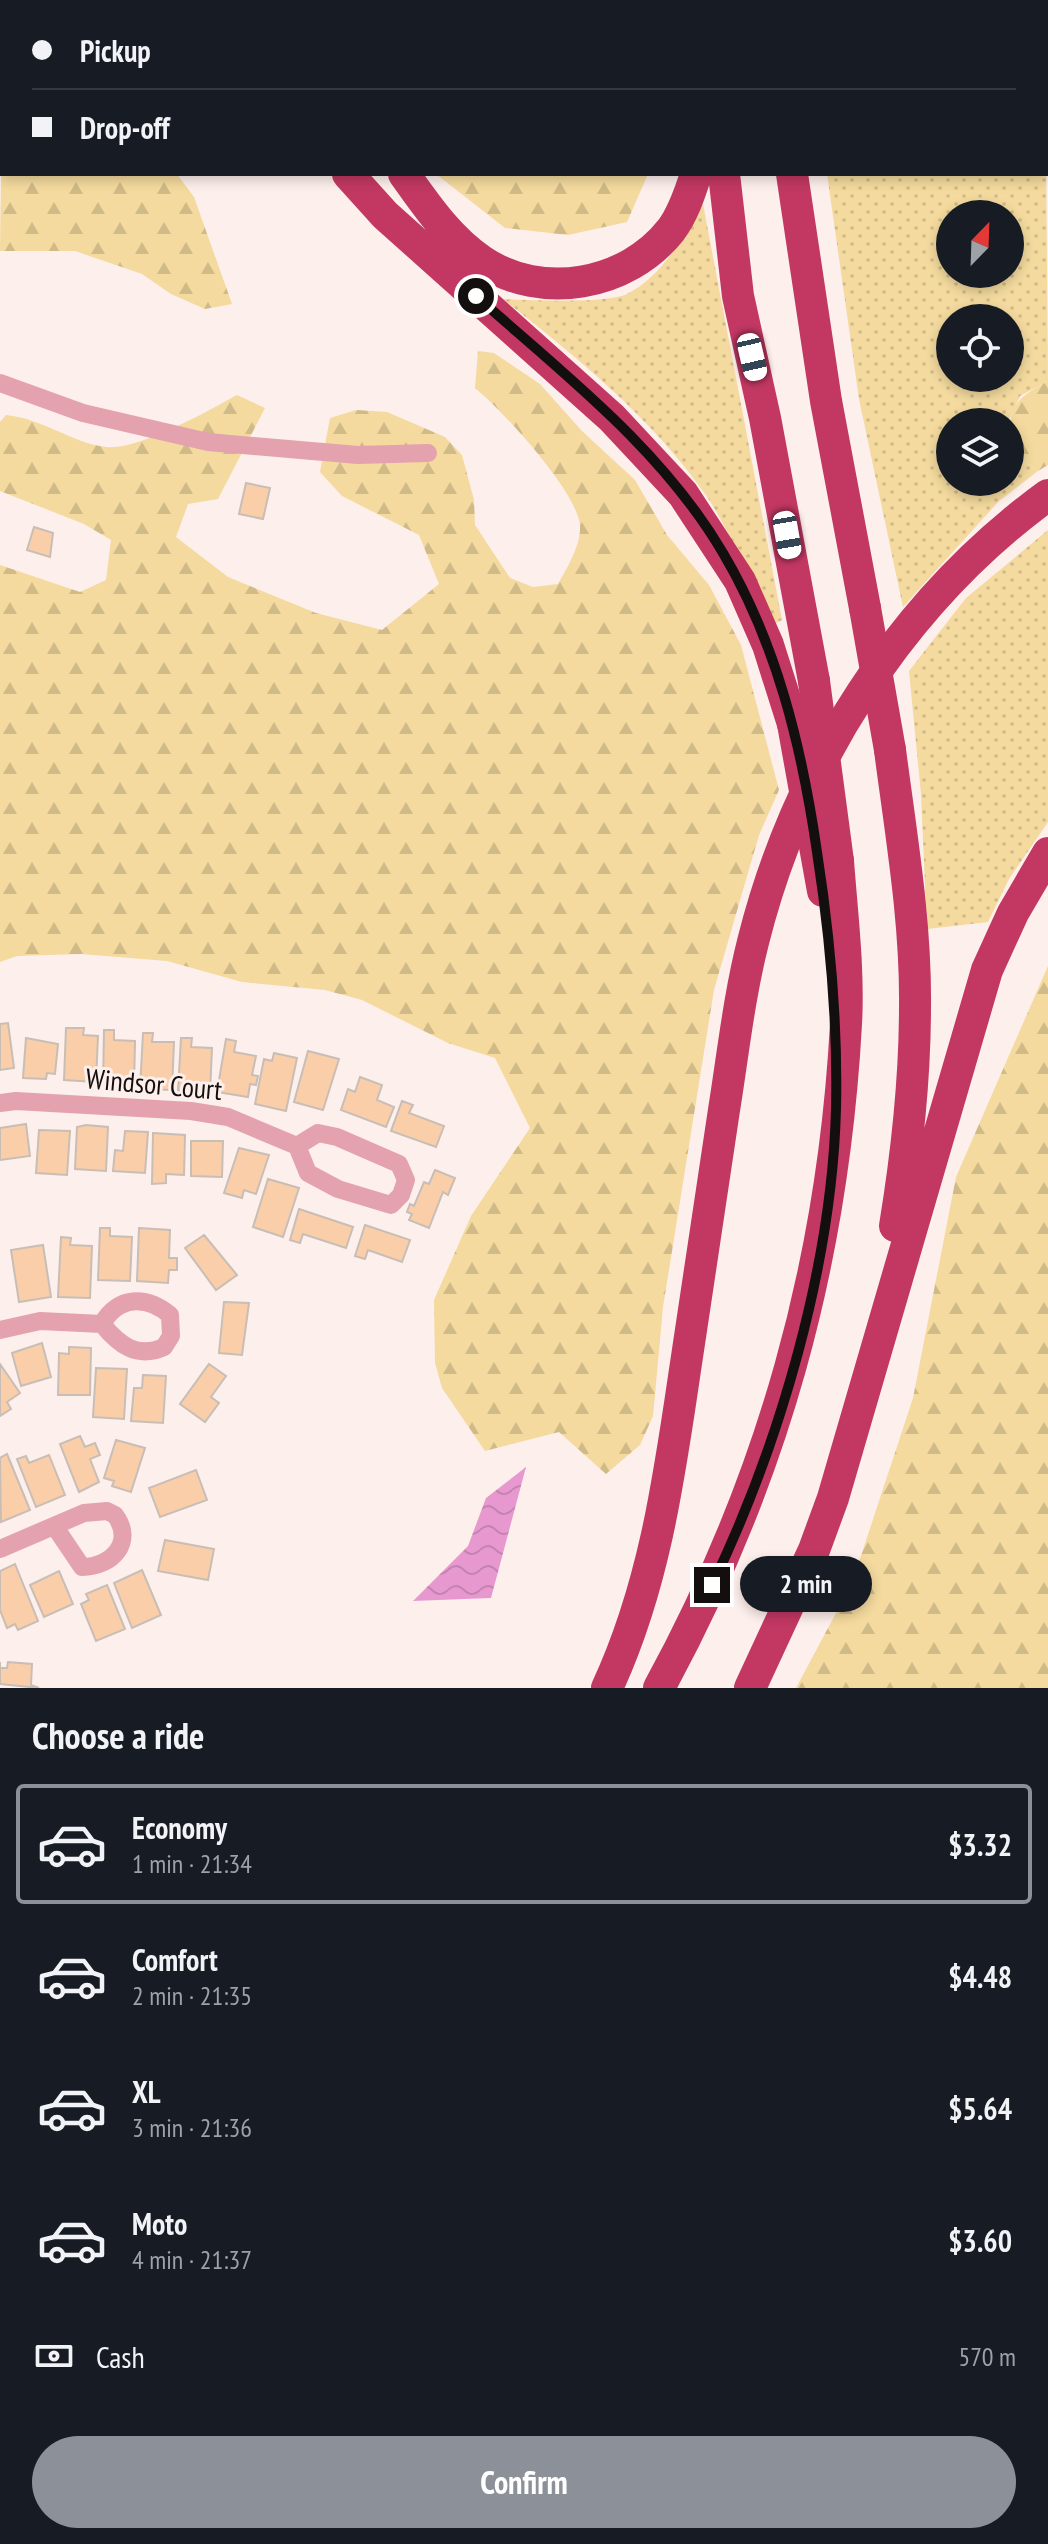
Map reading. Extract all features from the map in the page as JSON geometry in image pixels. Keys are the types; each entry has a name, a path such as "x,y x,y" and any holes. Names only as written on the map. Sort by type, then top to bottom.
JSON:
{"highway":[{"path":"350,176 385,215 637,441 683,494 740,581 768,645 793,724 823,891 831,967 836,1111"},
{"path":"406,176 441,223 477,258 515,277 548,284 604,276 643,256 672,228 695,176"},
{"path":"659,1688 723,1562 782,1401 822,1239 846,1024 838,861 814,681 765,418 738,296 724,176"},
{"path":"792,176 826,401 890,750 906,874 915,1004 910,1121 886,1284 856,1425"},
{"path":"607,1688 642,1594 665,1504 737,1024 752,944 774,870 819,767 879,667 950,582 1048,495"},
{"path":"750,1688 814,1550 856,1425 987,970 1013,913 1048,853"}],"street":[{"path":"0,383 83,413 208,442 358,455 428,453"},
{"name":"Windsor Court","path":"0,1103 16,1101 191,1111 228,1117 297,1146"},
{"path":"318,1133 337,1137 399,1164 406,1180 401,1195 391,1205 338,1189 308,1173 297,1146 318,1133"},
{"path":"0,1330 40,1321 102,1324"},
{"path":"0,1549 55,1527"}],"green space":[{"path":"1,176 178,176 194,197 232,304 205,309 171,294 142,274 75,251 0,251"},
{"path":"439,176 647,176 627,222 568,235 505,228"},
{"path":"827,176 1046,176 1048,381 1020,396 1014,408 936,408 936,496 1006,496 903,607 859,399"},
{"path":"703,204 782,620 770,626 723,524 684,466 612,389 503,299 585,300 627,294 662,266"},
{"path":"478,351 494,353 540,384 582,431 635,480 667,535 709,585 741,645 779,790 759,835 714,990 663,1307 653,1416 640,1445 606,1474 559,1432 485,1451 442,1388 435,1363 434,1300 471,1216 530,1128 495,1058 448,1043 362,1000 325,990 242,982 167,961 81,954 17,956 0,962 0,565 80,592 106,580 111,540 84,524 0,491 0,422 6,415 20,417 94,445 119,447 153,437 237,395 265,408 218,499 188,504 176,537 228,577 316,613 382,630 439,584 419,535 342,496 320,472 330,418 356,410 387,412 445,437 462,455 474,500 475,525 510,578 533,587 558,584 576,548 580,526 566,493 519,432 475,388"},
{"path":"1048,381 1048,465 1038,471 1024,462 1024,408 1015,408 1025,395"},
{"path":"1024,462 1038,471 1024,482"},
{"path":"1048,530 1048,822 1009,879 988,922 927,929 921,794 909,671 966,598"},
{"path":"1048,966 1048,1688 796,1688 852,1583 913,1398 956,1177"}],"water":[{"path":"526,1467 491,1598 413,1601 468,1546 486,1498"}],"building":[{"path":"246,483 270,488 263,519 239,514"},
{"path":"34,527 53,533 50,557 27,550"},
{"path":"8,1023 14,1068 0,1070 0,1024"},
{"path":"66,1028 84,1028 83,1035 98,1036 96,1082 64,1080"},
{"path":"104,1030 114,1030 114,1040 135,1041 134,1086 103,1085"},
{"path":"143,1033 153,1033 152,1042 174,1042 172,1090 140,1089"},
{"path":"26,1038 58,1044 55,1074 47,1073 46,1079 23,1078"},
{"path":"181,1038 192,1038 191,1047 212,1048 210,1093 178,1091"},
{"path":"226,1039 236,1041 234,1052 256,1056 252,1075 258,1076 256,1085 250,1084 248,1097 217,1092"},
{"path":"308,1051 339,1059 323,1110 294,1102"},
{"path":"274,1053 297,1058 286,1111 255,1104 264,1059 272,1061"},
{"path":"360,1077 382,1085 377,1100 394,1107 386,1127 341,1110 348,1089 355,1092"},
{"path":"402,1101 413,1105 409,1113 444,1126 436,1147 391,1131"},
{"path":"26,1124 30,1156 0,1160 0,1128"},
{"path":"77,1127 108,1127 106,1171 75,1169"},
{"path":"39,1130 70,1131 67,1175 36,1173"},
{"path":"125,1131 148,1132 145,1173 113,1171 115,1150 123,1151"},
{"path":"153,1133 185,1135 184,1175 166,1174 166,1183 152,1184"},
{"path":"191,1141 223,1141 222,1177 191,1176"},
{"path":"239,1148 269,1155 256,1194 244,1190 242,1198 224,1193"},
{"path":"435,1170 455,1178 448,1195 443,1192 429,1228 409,1220 412,1214 407,1212 410,1204 414,1206 424,1182 429,1184"},
{"path":"268,1179 299,1188 283,1237 253,1227"},
{"path":"299,1209 353,1227 346,1248 303,1234 300,1243 290,1240"},
{"path":"365,1225 410,1240 402,1262 368,1250 365,1259 355,1256"},
{"path":"100,1228 110,1228 110,1236 132,1237 130,1281 98,1280"},
{"path":"139,1228 170,1230 169,1258 177,1258 177,1270 169,1270 168,1283 137,1281"},
{"path":"204,1235 237,1275 216,1290 185,1248"},
{"path":"61,1237 71,1238 70,1245 92,1246 90,1298 58,1297"},
{"path":"43,1245 51,1297 19,1302 11,1250"},
{"path":"224,1302 249,1303 242,1355 219,1353"},
{"path":"42,1343 51,1377 21,1386 12,1353"},
{"path":"69,1347 91,1348 90,1395 58,1395 59,1353 69,1354"},
{"path":"0,1364 20,1393 7,1402 11,1409 0,1416"},
{"path":"209,1364 226,1376 211,1397 219,1403 205,1422 180,1404"},
{"path":"96,1368 127,1369 124,1419 93,1417"},
{"path":"143,1375 166,1376 163,1423 131,1421 134,1388 142,1388"},
{"path":"80,1436 85,1447 95,1443 100,1455 90,1459 99,1482 79,1492 60,1444"},
{"path":"116,1440 145,1448 131,1492 112,1486 114,1481 104,1478"},
{"path":"7,1454 30,1510 1,1522 0,1458"},
{"path":"49,1455 65,1495 36,1507 17,1459 26,1456 29,1463"},
{"path":"196,1470 207,1500 160,1517 149,1488"},
{"path":"165,1540 214,1549 208,1580 158,1571"},
{"path":"15,1564 38,1621 18,1630 15,1624 7,1628 0,1610 0,1571"},
{"path":"142,1570 161,1615 132,1628 114,1583"},
{"path":"59,1571 73,1604 44,1617 30,1585"},
{"path":"107,1585 125,1629 96,1641 81,1604 89,1600 86,1594"},
{"path":"8,1662 32,1664 31,1685 39,1688 0,1684 0,1668 7,1668"}],"route":[{"path":"476,296 637,441 704,522 740,581 768,645 793,724 805,778 823,891 831,967 836,1111 829,1185 822,1239 782,1401 746,1506 712,1585"}]}
